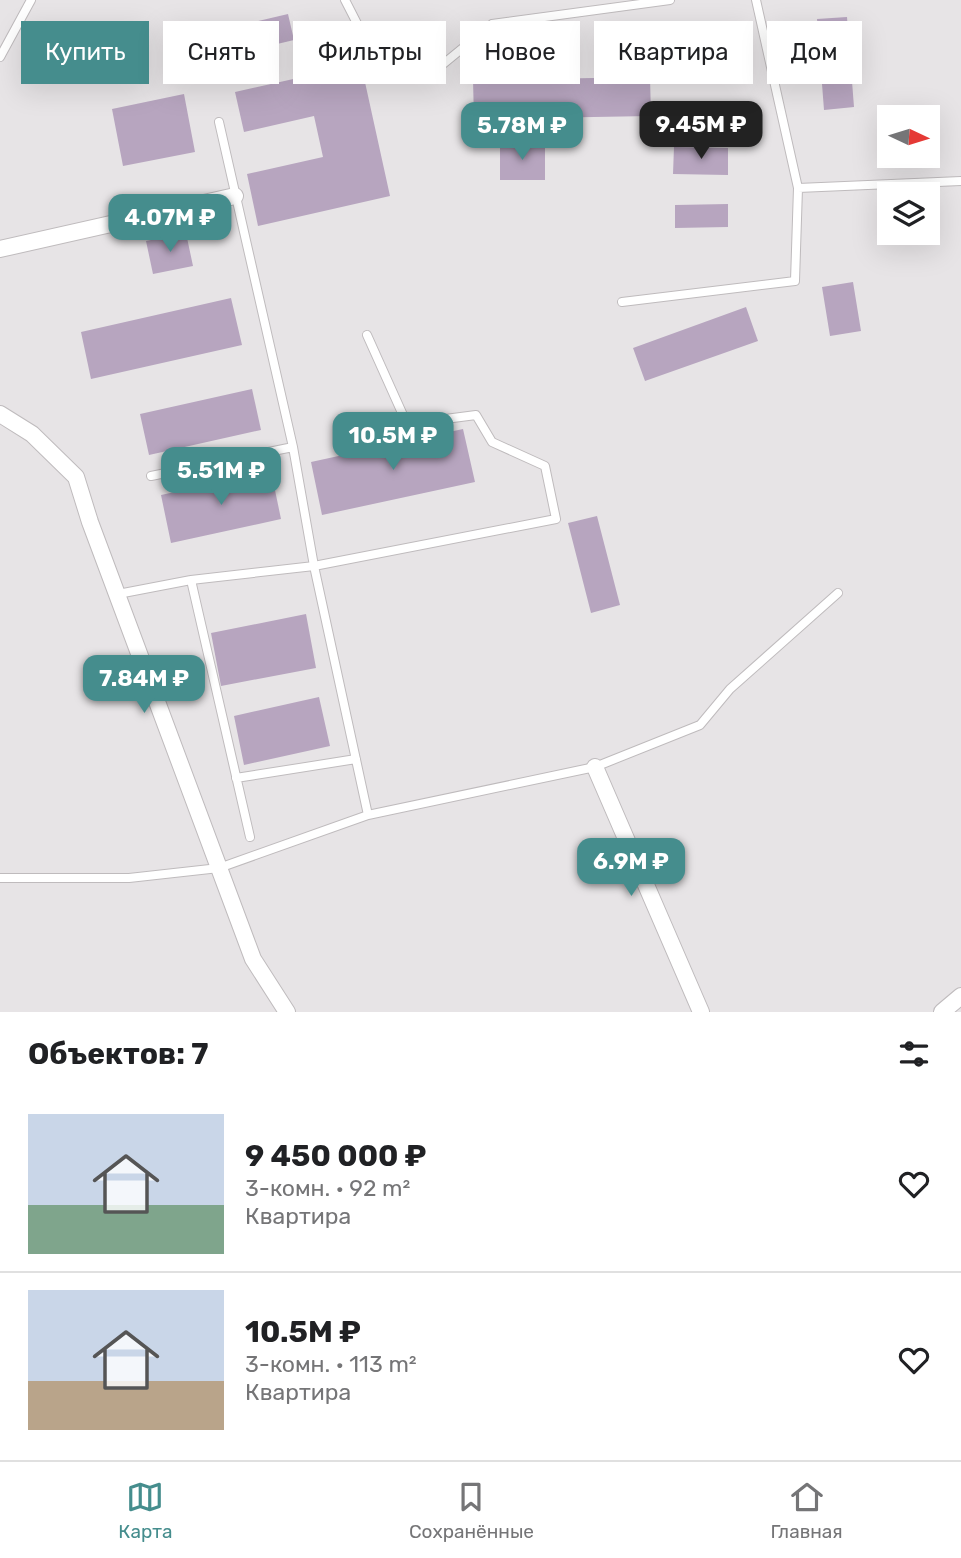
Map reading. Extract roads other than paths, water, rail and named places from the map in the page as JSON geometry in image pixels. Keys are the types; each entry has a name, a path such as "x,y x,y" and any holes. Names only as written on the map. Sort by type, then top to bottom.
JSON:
{"street":[{"path":"0,249 235,197"},
{"path":"0,414 32,434 75,477 253,959 288,1012"},
{"path":"595,767 701,1012"},
{"path":"942,1012 961,996"}],"lane":[{"path":"0,57 32,0"},
{"path":"345,0 366,41 415,63 442,65 492,24 670,0"},
{"path":"622,302 795,281 798,188 756,0"},
{"path":"219,122 293,447 314,566 368,815"},
{"path":"798,188 961,181"},
{"path":"118,594 191,580 314,566 556,519 545,466 492,442 476,415 407,424 367,335"},
{"path":"151,477 293,447"},
{"path":"191,580 250,837"},
{"path":"0,878 129,878 219,867 368,815 595,767 700,725 730,689 838,593"},
{"path":"236,778 356,759"}]}
